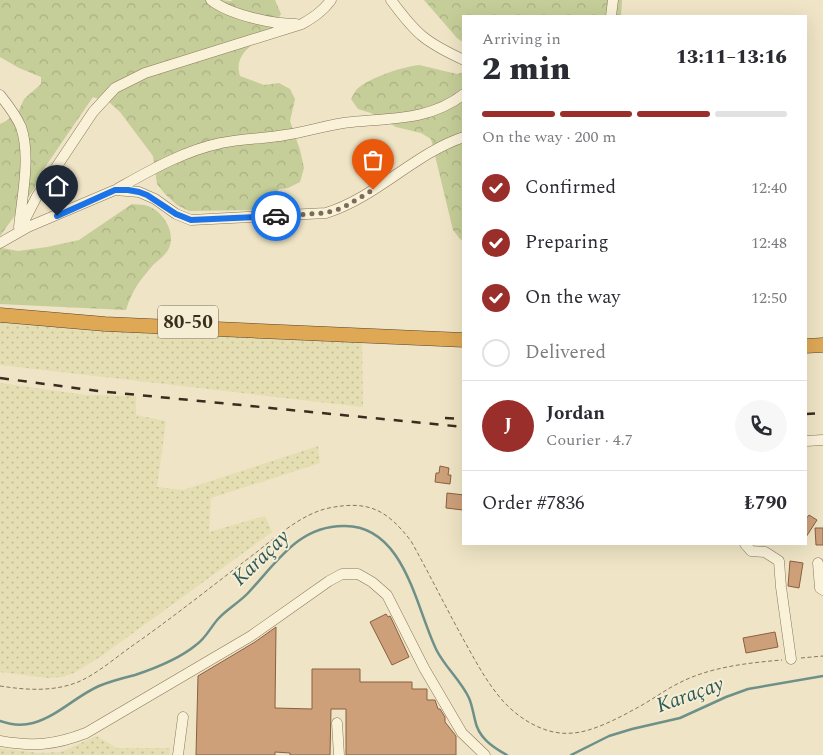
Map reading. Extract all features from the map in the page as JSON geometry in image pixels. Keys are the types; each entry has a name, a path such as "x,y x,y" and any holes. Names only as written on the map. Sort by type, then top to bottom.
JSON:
{"highway":[{"name":"80-50","path":"0,314 101,320 376,329 462,334"},
{"path":"0,314 105,324 462,340"},
{"path":"807,346 823,345"},
{"path":"807,352 823,352"}],"street":[{"path":"211,0 226,10 243,15 276,22 302,24"},
{"path":"18,232 38,196 93,112 115,88 145,72 218,48 302,24 318,14 331,0"},
{"path":"391,0 410,26 424,39 434,46 462,59"},
{"path":"610,15 613,0"},
{"path":"0,95 15,116 24,141 25,162 18,232"},
{"path":"0,242 18,232 115,190 162,164 200,149 221,143 282,136 351,122 417,116 443,107 462,95"},
{"path":"115,190 139,192 154,199 176,214 191,220 326,213 360,199 444,146 462,137"},
{"path":"807,441 823,440"},
{"path":"746,545 750,551 765,552 779,561 780,586 791,659"},
{"path":"818,563 820,588 823,590"},
{"path":"0,741 37,745 63,742 86,733 251,636 329,580 342,574 358,574 372,582 388,596 424,668 462,733 485,755"},
{"path":"178,755 183,717"},
{"path":"337,723 339,755"}],"shaded area":[{"path":"0,321 362,339 363,407 0,365"},
{"path":"0,383 86,395 136,396 136,415 166,421 157,487 183,490 318,446 320,463 211,498 209,532 265,516 272,532 100,657 74,673 63,677 48,678 0,672"},
{"path":"96,736 117,748 170,748 170,755 0,755 0,748 38,753 61,752"}],"green space":[{"path":"0,0 275,0 281,14 268,33 243,53 239,67 240,76 264,85 279,83 290,89 295,99 290,121 304,168 300,182 288,188 279,189 269,201 255,210 189,211 177,205 157,184 153,156 120,112 110,103 93,97 43,170 34,189 0,236 0,124 19,110 24,99 41,84 41,77 19,68 0,57"},
{"path":"424,0 622,0 621,15 462,15 462,42"},
{"path":"419,65 457,74 462,73 462,240 453,230 431,139 421,133 396,127 371,113 358,109 351,99 357,89 370,80 404,68"},
{"path":"132,204 148,206 159,213 167,224 171,237 168,250 141,280 126,310 0,304 0,242 2,248 18,251 79,240"}],"building":[{"path":"440,466 449,468 448,475 451,475 450,484 435,482 436,473 439,473"},
{"path":"447,493 462,495 462,510 446,508"},
{"path":"809,515 817,520 807,535 807,518"},
{"path":"815,528 823,528 823,545 816,545"},
{"path":"790,561 803,563 799,588 788,586"},
{"path":"386,614 388,617 390,616 409,657 392,665 370,622"},
{"path":"276,627 275,708 312,709 312,669 360,669 360,682 412,682 412,689 427,689 427,700 435,700 438,709 440,709 445,717 445,722 456,736 456,755 346,755 346,709 331,709 330,755 290,755 290,753 275,752 275,755 196,755 198,676 255,642"},
{"path":"775,632 778,647 746,653 743,638"}],"waterway":[{"name":"Karaçay","path":"0,721 21,725 42,720 99,686 135,675 182,655 203,639 218,619 245,596 290,547 315,532 329,527 345,526 365,530 382,540 395,554 406,573 437,651 469,698 479,732 491,745 507,755"},
{"name":"Karaçay","path":"571,755 609,736 680,718 748,689 823,676"}],"railway":[{"path":"0,378 98,391 462,427"},
{"path":"807,414 823,413"},
{"path":"445,418 462,419"}],"way so far":[{"path":"276,216 326,213 342,208 373,190"}],"route":[{"path":"57,216 104,194 115,190 128,190 147,195 183,218 191,220 276,216"}]}
